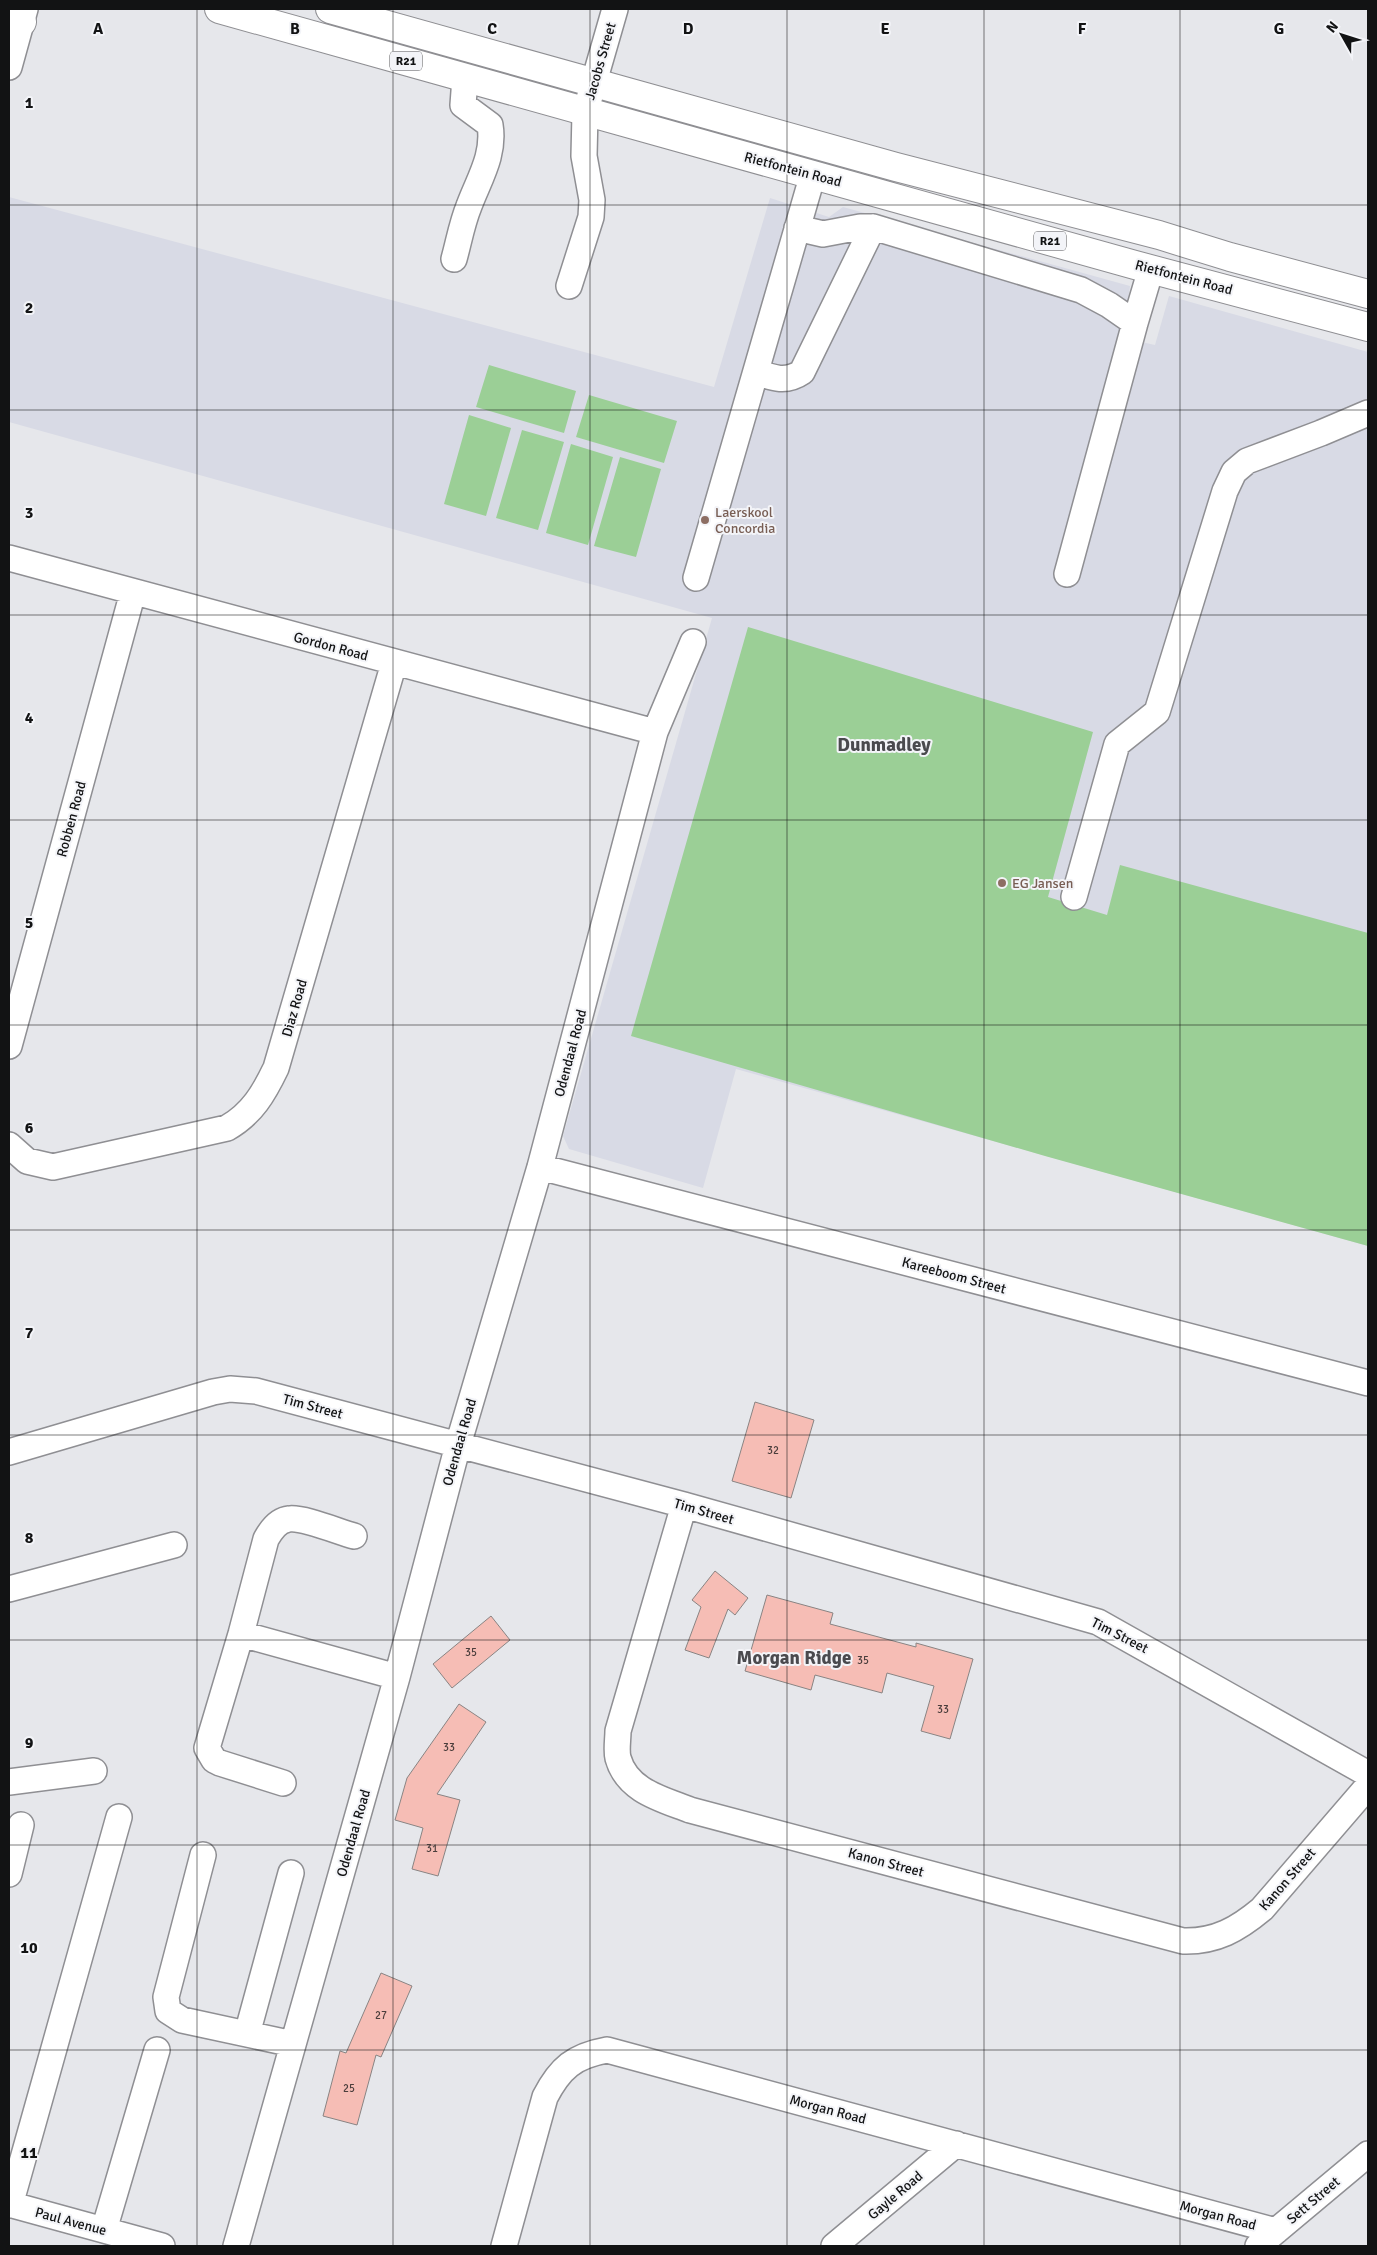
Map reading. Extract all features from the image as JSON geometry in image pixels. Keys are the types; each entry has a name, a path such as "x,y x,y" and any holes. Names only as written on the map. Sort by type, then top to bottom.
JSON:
{"main road":[{"name":"Rietfontein Road","path":"219,9 1151,269 1368,327"},
{"name":"R21","path":"330,9 594,81 896,167 1159,235 1230,257 1368,294"},
{"path":"458,76 459,44"},
{"path":"1151,269 1159,235"}],"street":[{"name":"Jacobs Street","path":"569,286 591,217 592,200 584,156 585,112 615,9"},
{"path":"9,67 22,13"},
{"path":"454,259 468,208 490,154 492,135 490,125 462,105 458,76"},
{"path":"696,578 813,174"},
{"path":"798,228 822,234 860,227 873,227 1081,290 1109,305 1134,323"},
{"path":"756,372 783,379 793,378 802,372 873,227"},
{"path":"1067,574 1134,323 1151,269"},
{"path":"1074,897 1117,744 1157,712 1225,491 1234,472 1248,461 1368,413"},
{"name":"Gordon Road","path":"9,558 655,732"},
{"name":"Robben Road","path":"9,1046 133,592"},
{"name":"Odendaal Road","path":"236,2246 397,1677 458,1445 540,1167 655,732 693,642"},
{"name":"Diaz Road","path":"13,1150 27,1161 53,1167 227,1128 241,1120 265,1092 276,1068 394,663"},
{"name":"Kareeboom Street","path":"540,1167 1368,1383"},
{"name":"Tim Street","path":"9,1452 204,1395 230,1389 256,1390 684,1505 1098,1622 1368,1774"},
{"name":"Kanon Street","path":"684,1505 618,1731 617,1757 624,1774 637,1787 657,1797 699,1813 1183,1941 1200,1942 1223,1936 1242,1926 1262,1909 1368,1786"},
{"path":"283,1784 220,1763 214,1760 207,1748 241,1634 266,1539 271,1530 288,1519 298,1520 354,1536"},
{"path":"9,1588 174,1545"},
{"path":"241,1634 397,1677"},
{"path":"9,1782 94,1771"},
{"path":"10,2205 119,1817"},
{"path":"9,1874 21,1825"},
{"path":"203,1855 166,1997 168,2011 182,2020 293,2044"},
{"path":"247,2034 291,1872"},
{"path":"104,2230 157,2050"},
{"name":"Morgan Road","path":"504,2246 545,2097 554,2078 565,2067 592,2053 607,2050 956,2144 1267,2239"},
{"name":"Gayle Road","path":"834,2246 956,2144"},
{"name":"Sett Street","path":"1267,2239 1368,2154"},
{"name":"Paul Avenue","path":"10,2205 162,2246"}],"shaded area":[{"name":"EG Jansen","path":"9,197 714,387 770,198 829,217 843,207 1130,286 1123,338 1155,345 1169,296 1368,352 1368,1246 736,1069 703,1188 569,1149 563,1136 712,618 9,422"}],"green space":[{"path":"489,365 576,391 564,433 476,407"},
{"path":"589,395 677,421 664,463 576,437"},
{"path":"469,415 511,428 486,516 444,504"},
{"path":"522,430 564,442 538,530 496,518"},
{"path":"571,444 613,457 588,545 546,533"},
{"path":"620,457 661,469 636,557 594,546"},
{"path":"748,627 1093,732 1048,897 1107,915 1120,865 1368,933 1368,1246 1045,1156 631,1036"}],"building":[{"path":"755,1402 814,1420 791,1498 732,1481"},
{"path":"715,1571 748,1598 735,1615 728,1609 709,1658 685,1650 701,1607 692,1600"},
{"path":"767,1595 833,1613 830,1624 916,1647 916,1643 973,1659 950,1739 921,1731 934,1686 887,1673 882,1693 815,1675 811,1690 745,1671"},
{"path":"491,1616 510,1640 452,1688 433,1664"},
{"path":"459,1704 486,1722 437,1794 460,1800 438,1876 412,1869 423,1828 395,1820 407,1778"},
{"path":"381,1973 412,1986 381,2057 376,2055 357,2125 323,2116 340,2051 346,2053"}],"place":[{"name":"Laerskool Concordia","path":"705,520"},
{"name":"EG Jansen","path":"1002,883"}],"district":[{"name":"Dunmadley","path":"884,744"},
{"name":"Morgan Ridge","path":"794,1657"}]}
